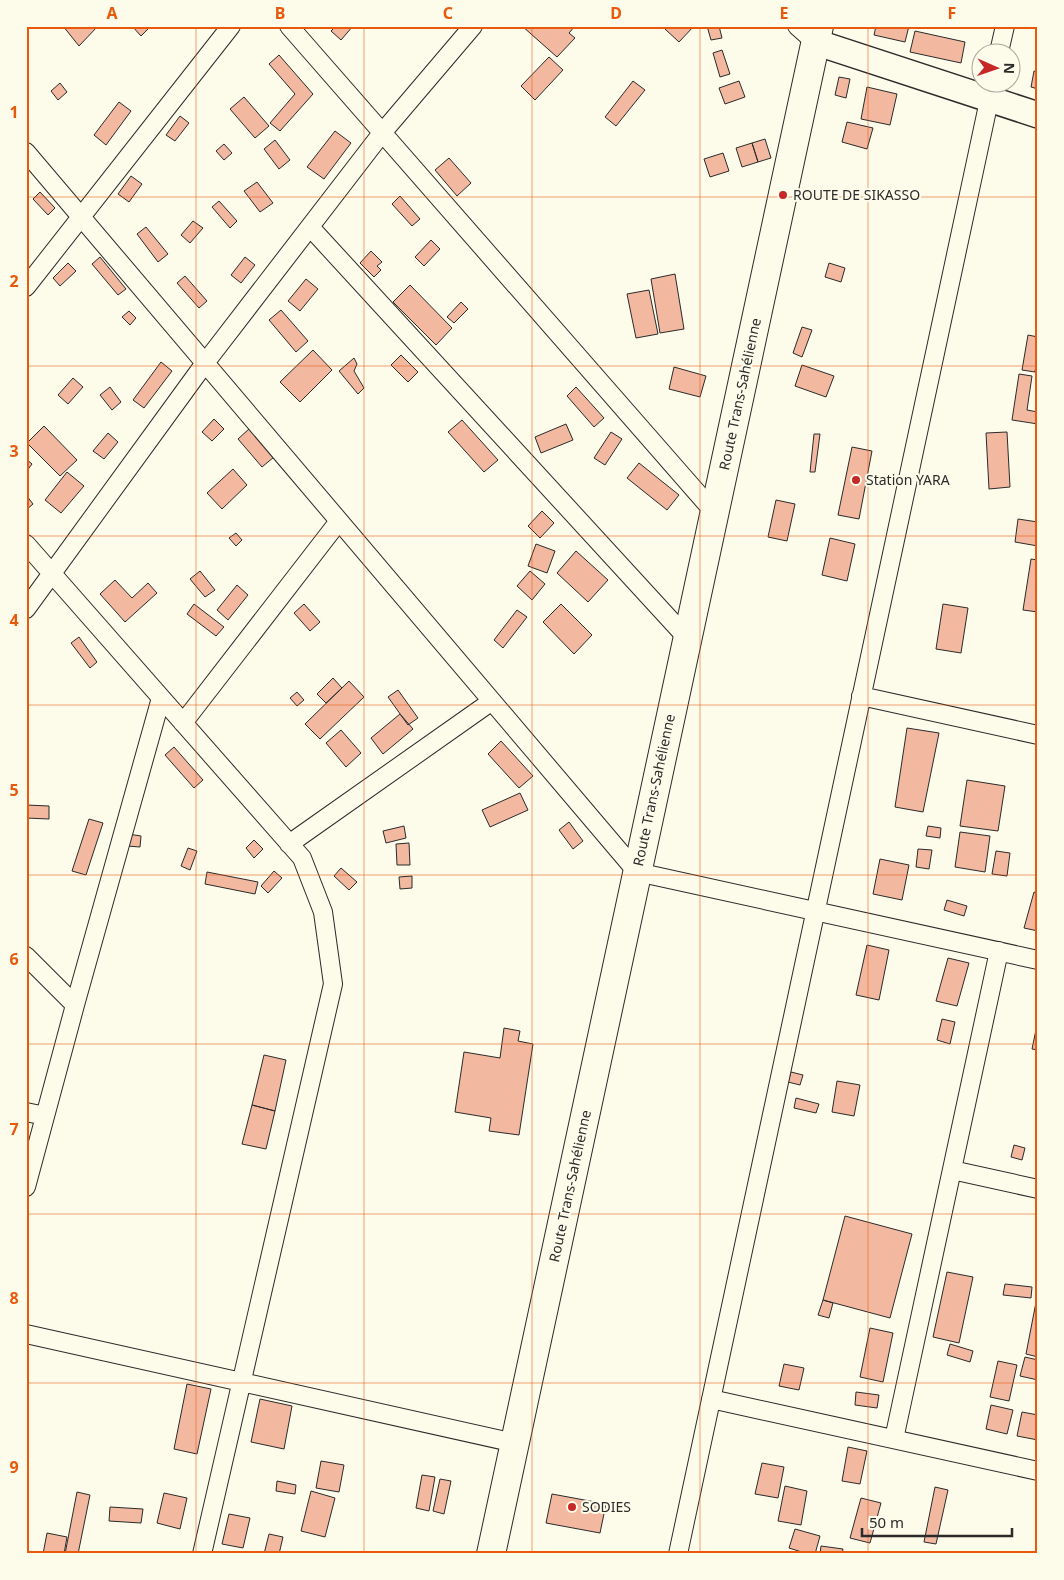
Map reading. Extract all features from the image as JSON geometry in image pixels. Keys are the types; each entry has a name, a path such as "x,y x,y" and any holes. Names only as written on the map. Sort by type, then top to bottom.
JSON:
{"highway":[{"name":"Route Trans-Sahélienne","path":"491,1554 714,512 810,32"}],"street":[{"path":"26,287 231,26"},
{"path":"289,26 714,512"},
{"path":"26,609 205,363 382,133 474,26"},
{"path":"1001,42 1005,26"},
{"path":"810,32 972,85"},
{"path":"678,1554 991,92"},
{"path":"993,92 1038,115"},
{"path":"26,152 637,872 1038,960"},
{"path":"310,227 687,638"},
{"path":"183,723 339,521"},
{"path":"26,544 302,858 323,912 333,984 202,1554"},
{"path":"861,696 1038,734"},
{"path":"26,1187 161,698"},
{"path":"289,844 492,701"},
{"path":"894,1439 999,951"},
{"path":"26,956 75,1005"},
{"path":"26,1112 45,1116"},
{"path":"952,1170 1038,1189"},
{"path":"26,1334 515,1444"},
{"path":"711,1399 1038,1470"}],"building":[{"path":"63,26 98,26 79,46"},
{"path":"132,26 150,26 150,27 141,36"},
{"path":"336,26 353,26 341,40 331,31"},
{"path":"522,26 575,26 569,33 575,38 557,57"},
{"path":"668,26 694,26 679,42 665,29"},
{"path":"707,26 719,26 722,38 711,40"},
{"path":"876,26 909,26 905,42 874,35"},
{"path":"915,31 965,42 961,63 910,52"},
{"path":"722,50 730,74 720,77 713,53"},
{"path":"279,55 313,94 280,131 270,123 295,94 269,64"},
{"path":"549,57 563,70 535,100 521,86"},
{"path":"1034,71 1038,72 1038,89 1031,87"},
{"path":"839,77 850,79 846,98 835,95"},
{"path":"633,81 645,90 616,126 605,117"},
{"path":"739,81 745,97 725,104 719,88"},
{"path":"60,83 67,92 58,100 51,91"},
{"path":"867,87 897,94 890,125 861,119"},
{"path":"244,97 269,126 255,138 230,109"},
{"path":"119,102 131,111 106,145 94,135"},
{"path":"180,116 189,123 175,141 166,135"},
{"path":"847,122 873,128 867,149 842,142"},
{"path":"335,131 351,143 324,179 307,167"},
{"path":"765,139 771,158 758,162 752,143"},
{"path":"275,140 290,160 279,169 264,149"},
{"path":"752,143 758,162 742,167 736,148"},
{"path":"224,144 232,153 224,160 216,151"},
{"path":"723,153 729,171 710,177 704,159"},
{"path":"449,158 471,183 457,196 435,170"},
{"path":"131,176 142,184 129,202 118,194"},
{"path":"257,182 273,203 260,212 244,191"},
{"path":"40,192 55,208 48,215 33,199"},
{"path":"400,196 420,219 412,226 392,204"},
{"path":"219,201 237,221 230,228 212,207"},
{"path":"193,221 203,228 190,243 181,235"},
{"path":"146,227 168,254 158,262 137,234"},
{"path":"431,240 440,249 424,266 415,257"},
{"path":"371,251 382,262 377,266 381,270 374,277 360,263"},
{"path":"100,257 126,289 118,295 92,264"},
{"path":"245,257 255,265 241,283 231,275"},
{"path":"68,263 76,271 60,286 53,278"},
{"path":"829,263 845,268 841,282 825,277"},
{"path":"675,274 684,329 660,333 651,279"},
{"path":"185,276 207,301 199,308 177,283"},
{"path":"306,279 318,289 300,311 288,301"},
{"path":"410,285 452,328 436,345 393,302"},
{"path":"649,290 658,334 636,338 627,294"},
{"path":"461,302 468,309 454,323 447,317"},
{"path":"281,310 308,341 296,352 269,320"},
{"path":"129,311 136,318 130,325 122,317"},
{"path":"802,327 812,330 802,357 793,353"},
{"path":"1028,335 1038,337 1035,372 1022,370"},
{"path":"313,350 332,370 300,402 280,382"},
{"path":"401,355 418,372 408,382 391,365"},
{"path":"354,358 357,364 354,371 364,388 358,394 339,371"},
{"path":"161,362 172,371 144,408 133,400"},
{"path":"802,365 834,376 826,397 795,386"},
{"path":"674,367 706,376 700,397 669,389"},
{"path":"1019,374 1032,376 1027,410 1038,412 1038,424 1012,420"},
{"path":"73,378 83,387 68,404 58,395"},
{"path":"110,387 121,402 112,410 100,395"},
{"path":"576,387 604,418 594,427 567,396"},
{"path":"214,419 224,429 212,441 202,432"},
{"path":"462,420 498,460 484,472 448,432"},
{"path":"566,424 573,440 541,453 535,437"},
{"path":"44,426 77,460 60,476 27,443"},
{"path":"249,429 274,457 262,467 238,439"},
{"path":"611,432 622,439 605,465 594,458"},
{"path":"1007,432 1010,487 989,489 986,433"},
{"path":"108,433 118,442 104,459 93,451"},
{"path":"814,434 820,434 815,472 810,472"},
{"path":"852,447 872,451 859,519 838,515"},
{"path":"26,459 32,464 26,472"},
{"path":"639,463 679,495 667,510 627,478"},
{"path":"233,469 247,485 222,509 207,493"},
{"path":"67,472 84,486 61,513 45,500"},
{"path":"26,495 33,504 26,510"},
{"path":"776,500 795,504 787,541 768,537"},
{"path":"542,511 554,523 540,538 528,526"},
{"path":"1018,519 1038,522 1038,546 1015,542"},
{"path":"236,533 242,540 236,546 229,538"},
{"path":"830,538 855,544 847,581 822,575"},
{"path":"536,544 555,551 547,573 528,566"},
{"path":"576,551 608,580 588,602 557,573"},
{"path":"1031,559 1038,560 1038,612 1023,610"},
{"path":"200,571 215,590 205,597 190,579"},
{"path":"530,571 545,584 532,600 517,586"},
{"path":"115,580 132,598 148,583 157,593 125,622 100,594"},
{"path":"237,585 248,595 228,620 217,610"},
{"path":"194,604 224,627 216,636 187,614"},
{"path":"304,604 320,622 310,631 294,613"},
{"path":"561,604 592,635 574,654 543,622"},
{"path":"943,604 968,608 961,653 936,649"},
{"path":"517,610 527,617 503,648 494,640"},
{"path":"79,637 97,662 90,668 71,643"},
{"path":"333,678 342,688 326,703 317,694"},
{"path":"349,681 364,697 320,739 305,724"},
{"path":"398,690 418,718 408,725 388,697"},
{"path":"297,692 304,700 297,706 290,698"},
{"path":"400,714 413,729 383,754 371,738"},
{"path":"907,728 939,733 923,812 895,807"},
{"path":"341,730 361,753 346,767 326,743"},
{"path":"501,741 533,776 519,788 488,754"},
{"path":"174,747 203,780 194,788 165,755"},
{"path":"967,780 1005,786 998,831 960,826"},
{"path":"520,793 528,810 490,827 482,810"},
{"path":"26,805 49,806 49,819 26,818"},
{"path":"89,819 103,823 86,875 72,871"},
{"path":"569,822 583,841 573,849 559,830"},
{"path":"404,826 406,838 386,843 383,831"},
{"path":"928,826 941,828 940,838 926,836"},
{"path":"960,832 990,836 985,872 955,867"},
{"path":"128,834 141,836 140,847 127,846"},
{"path":"254,840 263,849 254,858 246,848"},
{"path":"409,843 410,865 397,865 396,844"},
{"path":"188,848 197,851 190,870 181,866"},
{"path":"918,849 932,850 929,869 916,867"},
{"path":"996,851 1010,853 1007,876 992,874"},
{"path":"880,859 909,865 902,900 873,894"},
{"path":"341,868 357,882 349,890 334,876"},
{"path":"274,871 282,878 268,893 261,886"},
{"path":"207,872 258,882 255,894 205,884"},
{"path":"412,876 412,888 400,889 399,877"},
{"path":"1034,892 1038,893 1038,931 1024,928"},
{"path":"947,900 967,906 964,916 944,910"},
{"path":"867,945 889,950 879,1000 856,995"},
{"path":"948,958 969,963 957,1006 936,1001"},
{"path":"942,1019 955,1022 950,1044 937,1040"},
{"path":"1038,1020 1038,1050 1032,1049"},
{"path":"504,1028 520,1031 518,1041 533,1044 519,1135 489,1131 491,1118 455,1112 464,1052 500,1058"},
{"path":"264,1055 286,1060 275,1111 252,1105"},
{"path":"791,1072 803,1075 800,1085 788,1082"},
{"path":"837,1081 860,1085 854,1116 832,1112"},
{"path":"796,1098 819,1104 816,1113 794,1108"},
{"path":"252,1105 275,1111 266,1149 242,1144"},
{"path":"1014,1145 1025,1148 1022,1160 1011,1157"},
{"path":"845,1216 912,1234 890,1318 823,1300"},
{"path":"947,1272 973,1277 959,1343 933,1337"},
{"path":"1005,1284 1032,1287 1031,1298 1003,1295"},
{"path":"1038,1297 1038,1357 1026,1354"},
{"path":"823,1300 833,1303 829,1318 818,1315"},
{"path":"870,1328 893,1333 883,1382 860,1377"},
{"path":"950,1344 973,1351 970,1362 947,1355"},
{"path":"1025,1357 1038,1360 1038,1380 1020,1376"},
{"path":"998,1361 1017,1365 1009,1401 990,1397"},
{"path":"784,1364 804,1368 799,1390 779,1386"},
{"path":"187,1384 211,1389 197,1454 174,1449"},
{"path":"856,1392 879,1395 877,1408 855,1405"},
{"path":"260,1399 292,1406 284,1449 251,1442"},
{"path":"991,1405 1013,1410 1007,1434 986,1429"},
{"path":"1022,1412 1038,1415 1038,1440 1017,1436"},
{"path":"848,1447 867,1451 860,1484 842,1481"},
{"path":"321,1461 344,1465 339,1492 316,1488"},
{"path":"762,1463 784,1467 778,1498 755,1494"},
{"path":"422,1475 435,1477 429,1511 416,1508"},
{"path":"440,1479 451,1481 444,1514 433,1511"},
{"path":"277,1481 296,1485 295,1494 276,1491"},
{"path":"785,1486 807,1491 801,1525 778,1521"},
{"path":"935,1487 948,1490 936,1544 924,1542"},
{"path":"311,1491 335,1498 325,1537 301,1531"},
{"path":"77,1492 90,1495 78,1554 65,1554"},
{"path":"164,1493 187,1498 180,1529 157,1523"},
{"path":"552,1494 606,1504 600,1533 546,1523"},
{"path":"861,1498 881,1503 870,1543 850,1538"},
{"path":"110,1507 143,1509 141,1523 109,1521"},
{"path":"229,1514 250,1518 243,1548 222,1544"},
{"path":"795,1529 820,1536 815,1554 808,1554 789,1548"},
{"path":"47,1533 67,1537 64,1554 43,1554"},
{"path":"269,1534 283,1537 279,1554 264,1554"},
{"path":"821,1546 843,1549 842,1554 820,1554"}],"place":[{"name":"ROUTE DE SIKASSO","path":"783,195"},
{"name":"Station YARA","path":"856,480"},
{"name":"SODIES","path":"572,1507"}]}
